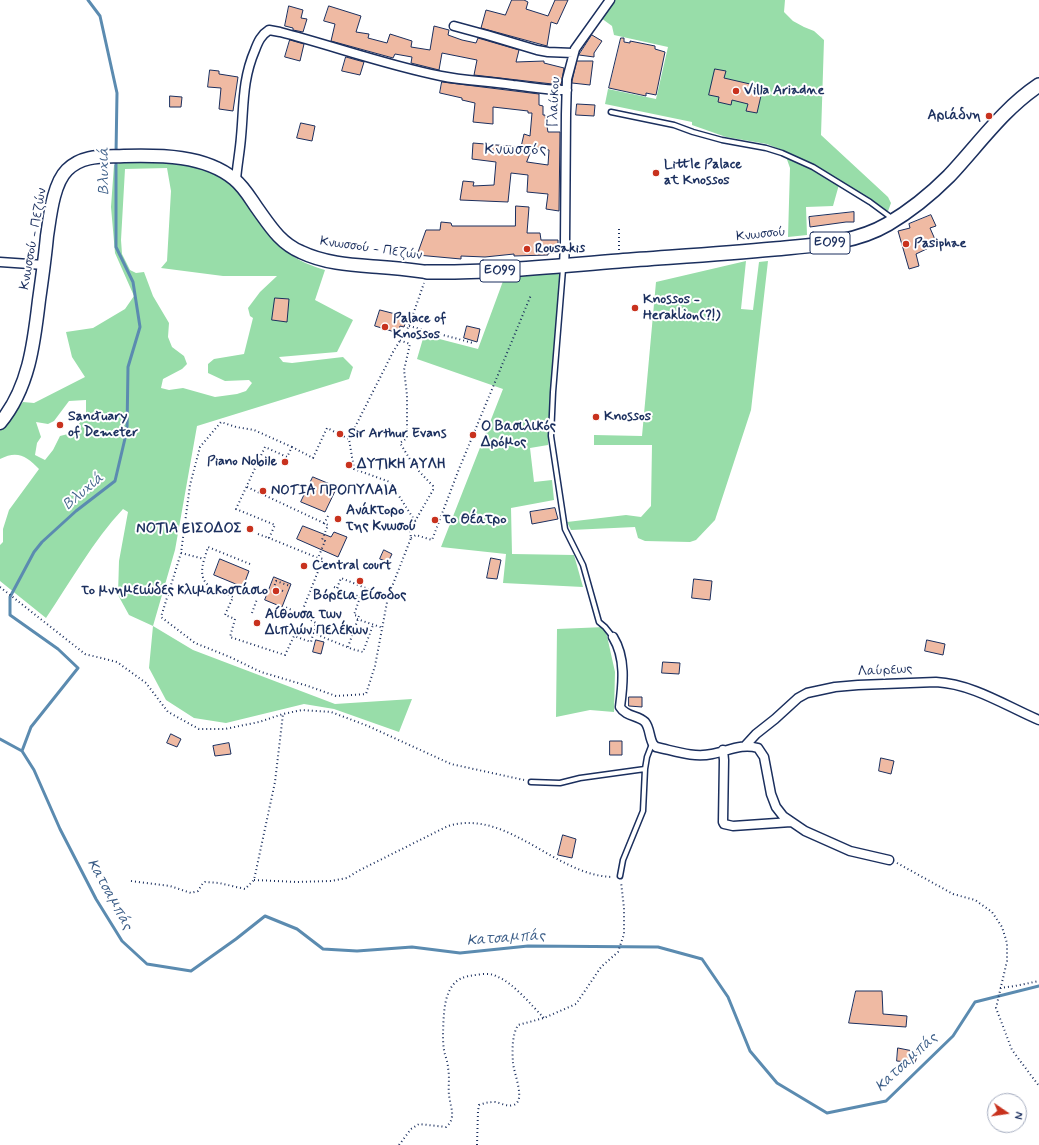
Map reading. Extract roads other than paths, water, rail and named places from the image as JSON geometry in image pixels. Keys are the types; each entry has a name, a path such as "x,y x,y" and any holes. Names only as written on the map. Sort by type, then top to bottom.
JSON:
{"main road":[{"name":"Κνωσσού","path":"427,272 483,272 698,256 822,245 856,238 895,220 917,204 937,187 1005,113 1039,85"},
{"name":"Κνωσσού - Πεζών","path":"0,423 14,402 27,372 36,324 52,209 56,191 63,175 71,166 82,160 110,156 169,157 202,163 218,168 236,180 274,232 291,247 301,252 327,261 427,272"}],"street":[{"name":"Γλαύκου","path":"564,266 567,79 573,53 610,0"},
{"path":"454,26 487,34 537,50 573,53"},
{"path":"236,180 241,137 243,91 246,73 258,42 263,34 269,30 374,59 447,77 541,89 567,90"},
{"path":"0,262 44,265"},
{"path":"613,637 619,650 622,668 620,707 622,711 644,722 649,730 653,744 656,747 693,755 714,754 723,750 745,746 758,748 764,756 771,794 776,807 783,816 824,840 850,851 889,860"},
{"name":"Λαύρεως","path":"745,746 756,734 804,694 827,688 858,685 936,682 949,683 983,694 1039,720"},
{"path":"723,750 724,824 734,826 791,822"}],"lane":[{"path":"611,112 674,125 722,140 766,148 782,153 813,167 870,202 895,220"},
{"path":"564,266 553,392 551,436 566,529 583,565 598,622 605,627 613,637"},
{"path":"620,876 623,860 642,811 645,769 647,757 653,744"},
{"path":"531,782 560,783 580,778 645,769"}],"waterway":[{"name":"Βλυχιά","path":"88,0 100,16 117,93 116,154"},
{"name":"Βλυχιά","path":"22,751 31,727 78,668 58,649 10,615 10,597 34,552 42,542 76,511 115,481 127,430 128,367 140,327 133,282 116,247 116,160"},
{"name":"Κατσαμπάς","path":"0,739 22,751 34,770 60,829 96,899 122,941 147,964 191,971 265,916 297,929 323,949 357,951 412,947 460,953 528,946 658,947 702,959 728,997 750,1051 777,1083 827,1113 886,1101 953,1036 975,1002 1039,986"}],"place":[{"name":"Villa Ariadne","path":"736,91"},
{"name":"Αριάδνη","path":"989,116"},
{"name":"Little Palace at Knossos","path":"656,173"},
{"name":"Pasiphae","path":"906,244"},
{"name":"Rousakis","path":"527,249"},
{"name":"Knossos - Heraklion(?!)","path":"635,308"},
{"name":"Palace of Knossos","path":"385,327"},
{"name":"Knossos","path":"596,417"},
{"name":"Sanctuary of Demeter","path":"60,425"},
{"name":"Sir Arthur Evans","path":"340,434"},
{"name":"Ο Βασιλικός Δρόμος","path":"473,435"},
{"name":"Piano Nobile","path":"285,462"},
{"name":"ΔΥΤΙΚΗ ΑΥΛΗ","path":"349,465"},
{"name":"NOTIA ΠΡΟΠΥΛΑΙΑ","path":"263,491"},
{"name":"Ανάκτορο της Κνωσού","path":"338,519"},
{"name":"το Θέατρο","path":"435,520"},
{"name":"ΝΟΤΙΑ ΕΙΣΟΔΟΣ","path":"250,529"},
{"name":"Central court","path":"304,566"},
{"name":"Βόρεια Είσοδος","path":"360,581"},
{"name":"το μνημειώδες κλιμακοστάσιο","path":"276,591"},
{"name":"Αίθουσα των Διπλών Πελέκων","path":"257,623"}],"district":[{"name":"Κνωσσός","path":"516,151"}]}
